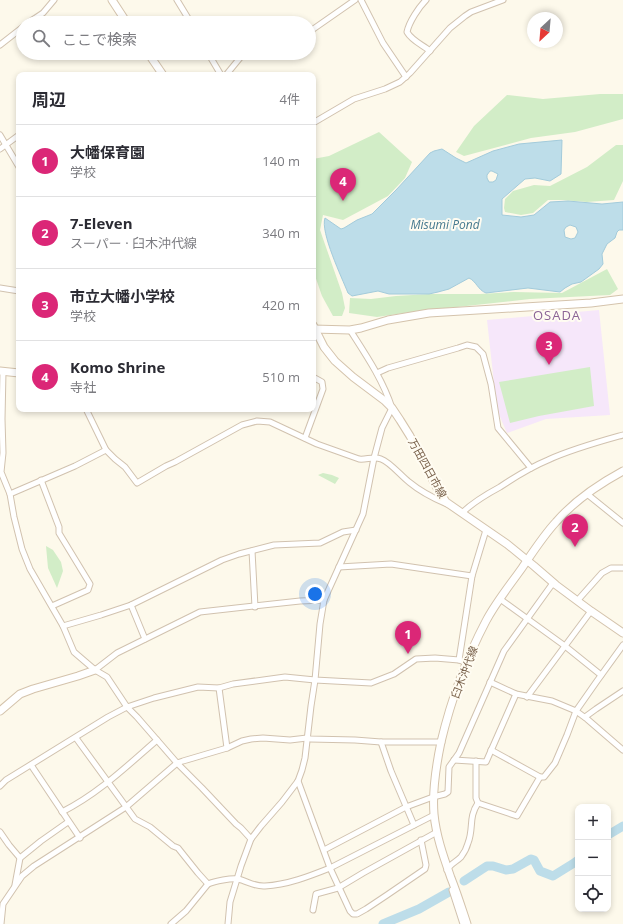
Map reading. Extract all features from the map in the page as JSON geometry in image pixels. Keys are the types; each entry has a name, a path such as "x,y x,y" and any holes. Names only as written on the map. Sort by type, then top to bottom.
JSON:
{"main road":[{"path":"112,0 122,16"},
{"path":"153,60 161,72"},
{"path":"316,328 350,330 388,320 429,313 591,303 623,299"},
{"name":"万田四日市線","path":"316,332 324,347 335,360 353,377 392,408 410,436 446,502 507,544 577,601 623,633"},
{"path":"2,372 16,373"},
{"name":"臼木沖代線","path":"467,924 447,868 434,815 433,797 438,756 448,715 472,649 486,620 527,560 556,522 574,504 596,487 623,471"},
{"path":"0,711 20,694 95,670"}],"street":[{"path":"38,16 54,0"},
{"path":"176,0 186,16"},
{"path":"316,27 355,0"},
{"path":"361,0 382,43 406,77"},
{"path":"426,0 410,24 407,32 409,36 430,51"},
{"path":"316,121 354,99 393,86 400,82 450,28 465,16 471,12 503,0"},
{"path":"0,45 16,32"},
{"path":"212,60 219,72"},
{"path":"228,72 238,60"},
{"path":"0,135 16,162"},
{"path":"0,149 16,137"},
{"path":"0,288 16,291"},
{"path":"228,924 230,902 251,839 298,781 305,758 310,706 315,680 320,624 324,600 363,514 374,458 382,428 392,408 386,390 377,373 350,330"},
{"path":"377,373 388,368 458,348 467,346 476,348 483,354 491,384 498,428 531,468"},
{"path":"2,372 3,453 1,472 10,494 22,550 30,569 63,626 74,652 95,670 107,677 127,707 177,764 251,839"},
{"path":"316,379 322,382 323,389 316,408"},
{"path":"87,412 106,450 125,467 137,483 242,425 257,421 270,422 317,444 359,459 382,459 424,494 450,505"},
{"path":"305,438 315,412"},
{"path":"462,513 469,506 546,460 623,435"},
{"path":"10,494 75,466 106,450"},
{"path":"41,480 59,527 59,533 90,584 88,590 52,606"},
{"path":"587,494 623,523"},
{"path":"63,626 132,605 222,560 239,554 274,545 320,543 343,532 356,530"},
{"path":"459,660 472,576 486,530"},
{"path":"252,551 255,607"},
{"path":"339,568 391,564 472,576"},
{"path":"577,601 602,573 611,568 623,568"},
{"path":"324,850 406,807 448,792 449,767 459,753 504,651 554,583"},
{"path":"500,599 565,646 601,675"},
{"path":"95,670 117,653 200,612 300,601 324,600"},
{"path":"132,605 145,639"},
{"path":"527,697 591,611"},
{"path":"491,750 544,777 555,762 576,711 623,645"},
{"path":"0,786 6,780 31,764 76,738 108,717 127,707 154,698 198,687 219,688 233,684 285,677 371,683 394,674 416,659 435,658 459,660 467,663"},
{"path":"490,682 516,694 552,701 576,711 623,750"},
{"path":"219,688 227,748"},
{"path":"585,717 596,708 623,692"},
{"path":"454,760 486,762 516,694"},
{"path":"76,738 136,819 150,827 173,846 178,848 208,884"},
{"path":"1,924 3,904 22,876 34,866 80,838 126,807 177,764 183,761 227,748 242,741 263,738 290,740 307,738 381,742 442,742"},
{"path":"62,812 74,806 108,782 157,740"},
{"path":"381,742 391,771 414,825"},
{"path":"476,761 476,798 478,803"},
{"path":"31,764 80,838"},
{"path":"478,803 517,816 540,776"},
{"path":"298,781 338,888 353,914 357,914 425,869 426,865 421,840"},
{"path":"463,924 446,872 447,868 461,856 468,843 472,816 478,803"},
{"path":"170,924 186,911 208,884 216,881 237,879 251,884 264,886 313,875 330,868 434,815"},
{"path":"15,886 20,858 68,822"},
{"path":"0,832 20,858"},
{"path":"312,910 316,894 338,888 363,872 437,832"}],"shaded area":[{"path":"599,310 610,415 546,419 507,433 497,410 487,320"}],"green space":[{"path":"600,94 623,94 623,119 575,132 531,138 464,156 456,152 474,126 507,95 543,99"},
{"path":"379,132 412,162 405,178 388,196 343,220 323,215 320,230 342,293 345,308 342,316 333,316 322,296 316,279 316,158 329,156"},
{"path":"616,145 623,145 623,181 614,200 587,202 548,200 533,213 521,215 505,212 505,199 513,191 534,185 550,186 587,167"},
{"path":"607,269 618,289 610,295 530,299 377,317 349,313 350,298 371,299 430,294 514,292 562,293"},
{"path":"590,367 594,406 510,423 499,382"},
{"path":"323,473 339,478 335,484 318,475"},
{"path":"46,546 53,550 61,562 63,571 57,588 48,568"}],"water":[{"name":"Misumi Pond","path":"562,140 561,174 550,181 535,178 525,179 502,199 502,215 521,217 534,215 550,202 568,201 602,204 623,202 623,230 619,230 615,238 607,244 602,254 603,264 599,269 581,282 572,284 560,292 528,288 486,293 469,278 449,289 429,294 389,294 378,291 352,296 348,293 328,244 324,225 325,218 341,229 372,214 430,153 434,151 442,149 466,163 493,151 519,144","holes":["490,171 498,174 496,180 493,182 489,182 487,178","570,225 576,227 578,232 575,238 571,239 565,237 564,230"]}],"waterway":[{"path":"611,833 623,826"},
{"path":"464,881 487,866 493,866 506,870 513,869 531,859 534,860 540,871 553,876 575,862"},
{"path":"383,924 419,909 449,892"}],"place":[{"name":"Komo Shrine","path":"343,201"},
{"name":"市立大幡小学校","path":"549,365"},
{"name":"7-Eleven","path":"575,547"},
{"name":"大幡保育園","path":"408,654"}],"district":[{"name":"OSADA","path":"557,315"}]}
